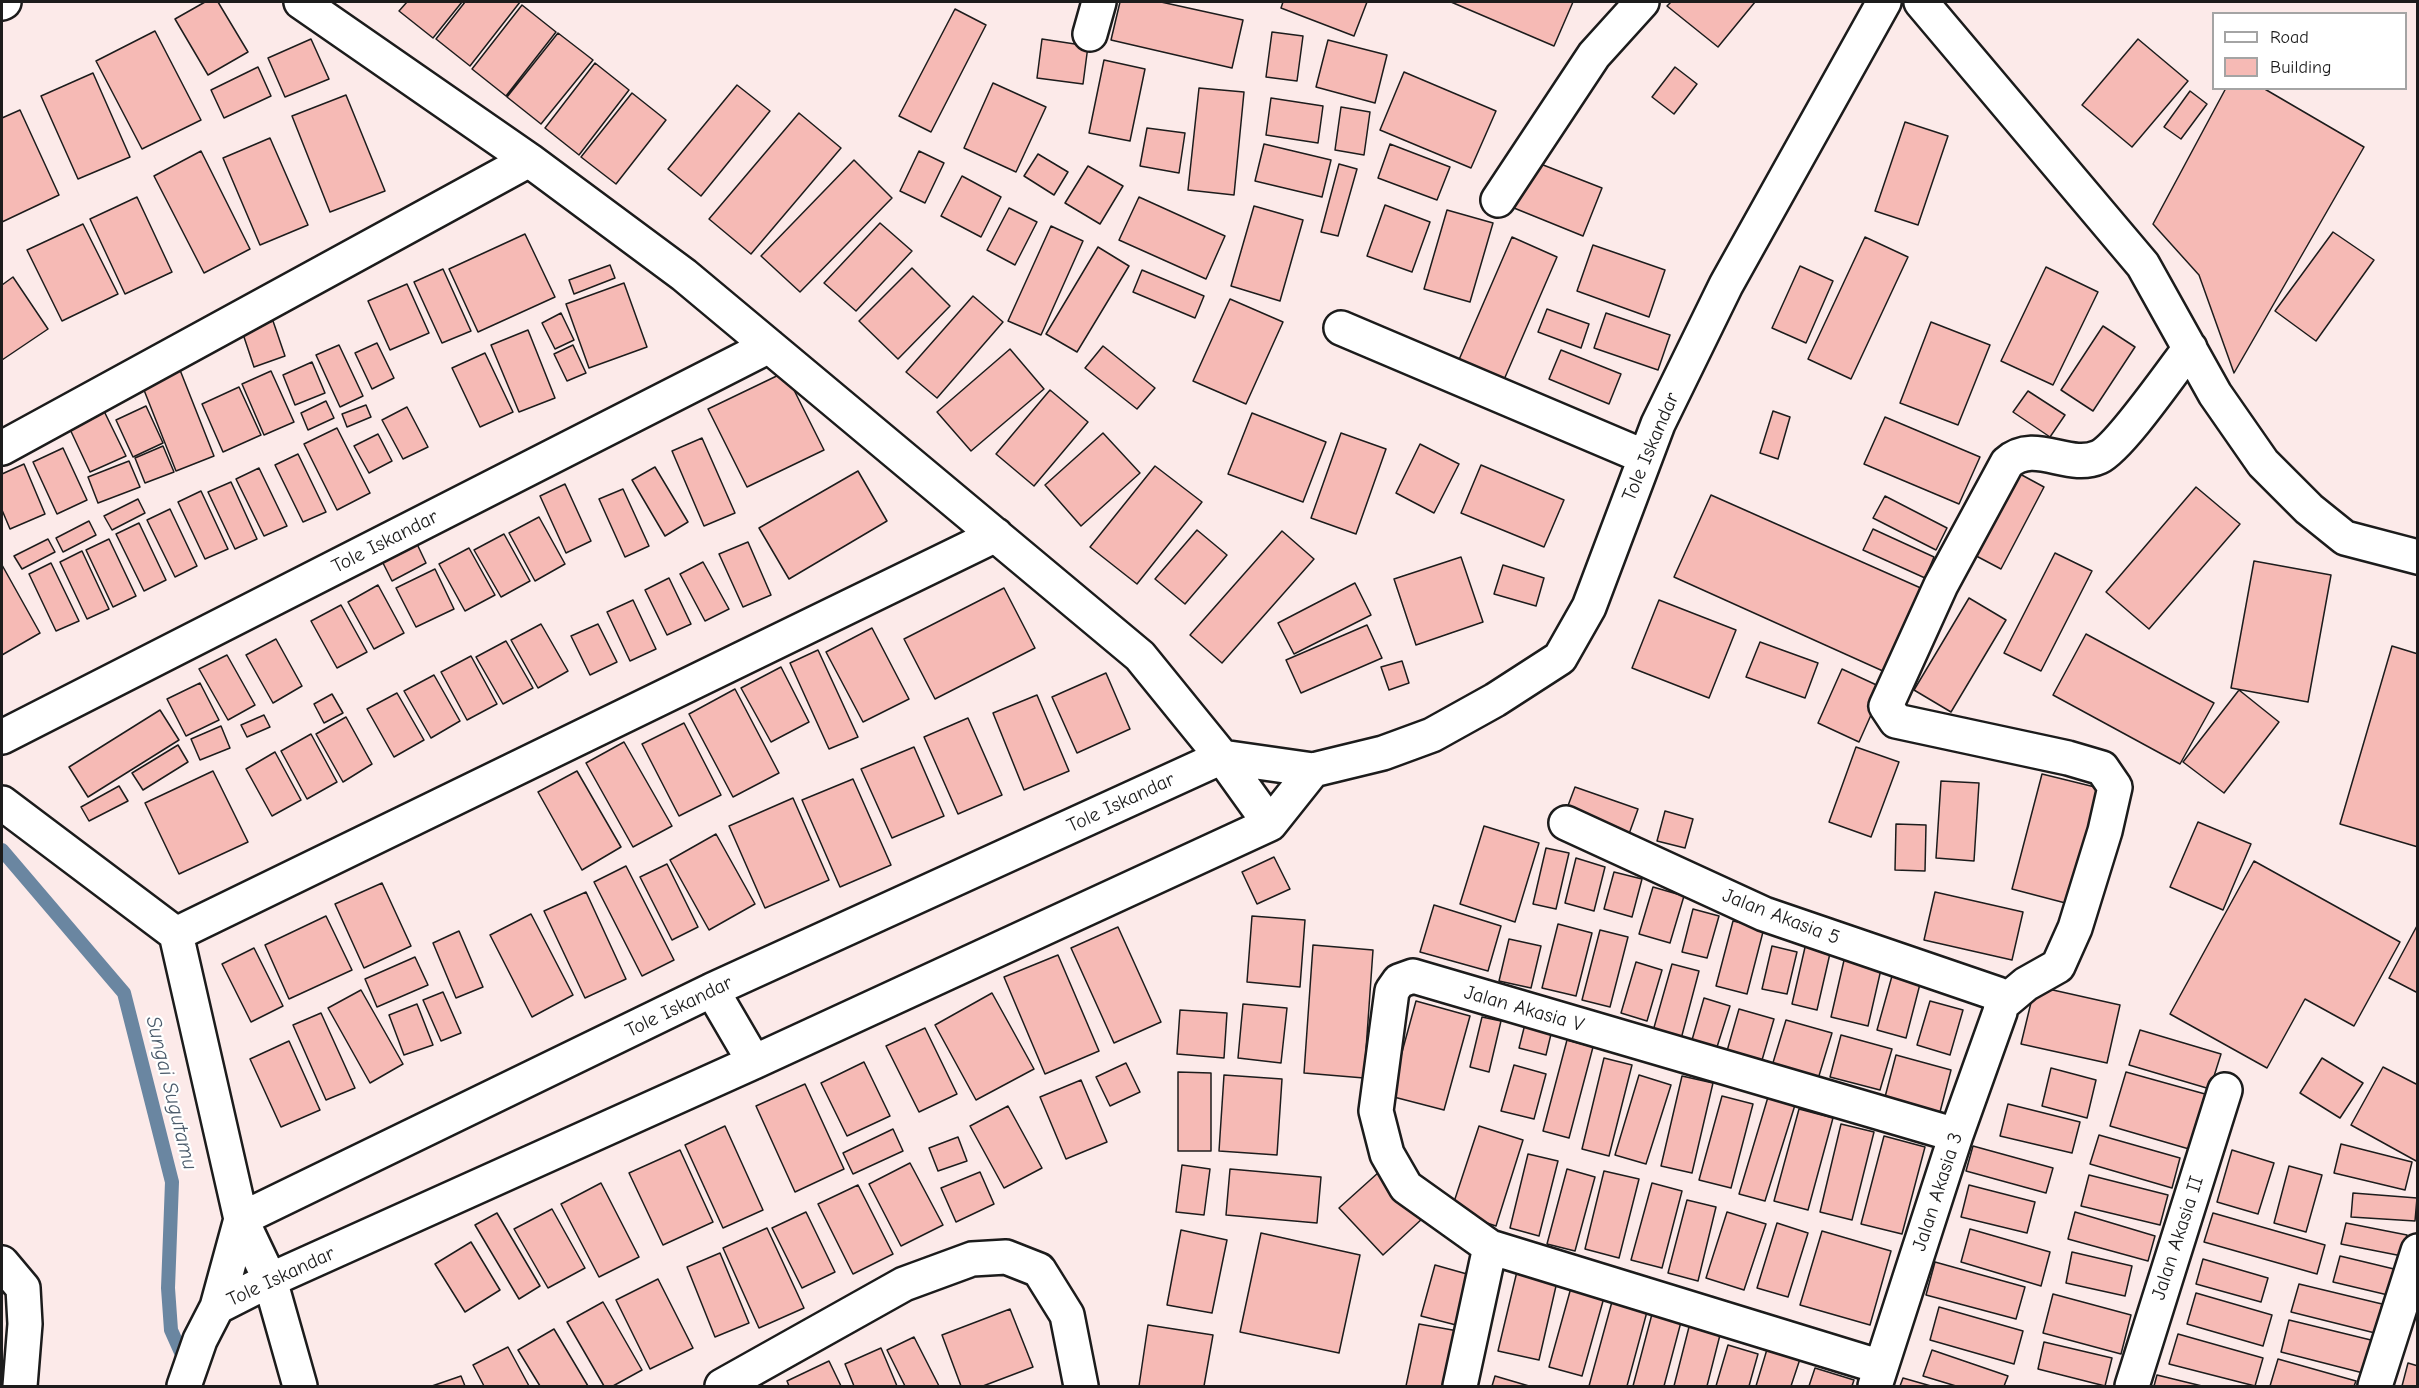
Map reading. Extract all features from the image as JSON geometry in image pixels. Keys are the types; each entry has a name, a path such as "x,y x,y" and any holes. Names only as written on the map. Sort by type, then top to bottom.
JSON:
{"street":[{"path":"301,2 529,160 684,275 1140,656 1222,757 1270,824"},
{"path":"1090,34 1099,2"},
{"path":"1498,200 1594,56 1642,2"},
{"name":"Tole Iskandar","path":"218,1307 241,1220 712,990 1222,757 1313,770 1383,753 1432,735 1495,700 1560,658 1589,607 1658,424 1726,285 1884,2"},
{"path":"1921,2 2143,265 2215,394 2263,463 2308,509 2345,538 2418,557"},
{"path":"2,447 529,160"},
{"path":"1341,328 1645,457"},
{"name":"Tole Iskandar","path":"2,737 769,346"},
{"path":"2000,1002 2058,966 2075,928 2105,831 2115,787 2102,768 2068,758 1896,722 1886,706 1941,585 2007,463 2015,456 2027,452 2084,460 2101,456 2122,436 2190,348"},
{"path":"176,934 996,535"},
{"name":"Tole Iskandar","path":"218,1307 270,1280 754,1062 1270,824 1313,770"},
{"path":"2,803 176,934 241,1220 270,1280 300,1386"},
{"name":"Jalan Akasia 5","path":"1566,823 1764,914 1992,991 1998,994 2000,1002"},
{"name":"Jalan Akasia V","path":"1490,1247 1406,1187 1387,1154 1376,1111 1392,991 1400,981 1413,976 1956,1135"},
{"path":"712,990 754,1062"},
{"name":"Jalan Akasia 3","path":"1878,1377 2000,1002"},
{"name":"Jalan Akasia II","path":"2132,1386 2225,1090"},
{"path":"1460,1386 1490,1247 1878,1377"},
{"path":"2375,1386 2418,1251"},
{"path":"722,1386 904,1284 972,1259 1006,1257 1039,1270 1067,1315 1081,1386"},
{"path":"2,1263 23,1288 24,1324 20,1386"},
{"path":"184,1386 200,1340 218,1307"}],"building":[{"path":"205,2 218,2 248,52 208,75 175,19"},
{"path":"407,2 462,2 433,38 399,11"},
{"path":"465,2 520,2 470,66 436,39"},
{"path":"1120,2 1161,2 1243,20 1232,68 1111,40"},
{"path":"1283,2 1367,2 1354,36 1281,8"},
{"path":"1451,2 1573,2 1554,46"},
{"path":"1671,2 1755,2 1718,47 1667,6"},
{"path":"522,5 556,32 506,96 472,69"},
{"path":"955,9 986,25 931,132 899,116"},
{"path":"155,31 201,120 142,149 96,61"},
{"path":"1272,32 1303,36 1297,81 1266,77"},
{"path":"558,33 593,60 541,124 507,97"},
{"path":"311,39 329,79 285,97 268,58"},
{"path":"1042,39 1088,46 1083,84 1037,78"},
{"path":"2138,39 2188,81 2132,147 2082,105"},
{"path":"1328,40 1387,55 1375,103 1316,87"},
{"path":"1104,60 1145,69 1130,141 1089,133"},
{"path":"595,63 629,90 579,155 545,128"},
{"path":"258,67 271,96 224,118 211,90"},
{"path":"1675,67 1697,84 1674,114 1652,97"},
{"path":"1404,72 1496,111 1471,168 1380,130"},
{"path":"93,73 130,157 78,179 41,96"},
{"path":"993,83 1046,107 1016,172 964,148"},
{"path":"737,85 770,111 701,196 668,169"},
{"path":"1199,88 1244,92 1234,195 1188,190"},
{"path":"2225,90 2266,90 2364,147 2234,373 2199,275 2153,224"},
{"path":"2190,91 2207,104 2181,139 2164,127"},
{"path":"632,93 666,120 616,184 581,157"},
{"path":"346,95 385,191 330,212 292,116"},
{"path":"1271,98 1323,106 1318,143 1266,135"},
{"path":"1341,107 1370,112 1364,155 1335,150"},
{"path":"20,110 59,195 2,222 2,118"},
{"path":"799,113 841,148 751,254 709,219"},
{"path":"1905,122 1948,136 1918,225 1875,211"},
{"path":"1147,128 1185,133 1179,173 1140,166"},
{"path":"270,138 308,225 260,245 223,158"},
{"path":"1264,144 1331,160 1322,197 1255,181"},
{"path":"1390,144 1450,167 1437,200 1378,178"},
{"path":"201,151 250,249 204,273 154,176"},
{"path":"919,151 944,163 925,203 900,191"},
{"path":"1038,154 1068,172 1054,195 1024,176"},
{"path":"854,160 892,198 800,292 761,256"},
{"path":"1533,161 1602,188 1583,236 1514,208"},
{"path":"1339,164 1357,169 1338,236 1321,232"},
{"path":"1088,166 1123,186 1100,224 1065,203"},
{"path":"962,176 1001,197 981,237 941,216"},
{"path":"137,197 172,272 125,294 90,219"},
{"path":"1139,197 1225,236 1206,279 1119,240"},
{"path":"1385,205 1430,222 1412,272 1367,256"},
{"path":"1254,206 1303,220 1280,301 1231,286"},
{"path":"1009,208 1037,222 1015,265 987,250"},
{"path":"1447,210 1493,223 1470,302 1424,289"},
{"path":"880,223 912,251 856,311 824,283"},
{"path":"83,224 118,294 62,321 27,250"},
{"path":"1051,226 1083,241 1041,335 1008,321"},
{"path":"2333,232 2374,260 2316,341 2275,311"},
{"path":"525,234 555,297 478,332 449,269"},
{"path":"1512,237 1557,257 1503,382 1458,362"},
{"path":"1865,237 1908,257 1851,379 1808,359"},
{"path":"1593,245 1665,270 1649,317 1577,291"},
{"path":"1098,247 1129,266 1077,352 1046,334"},
{"path":"610,265 615,278 574,294 569,280"},
{"path":"1800,266 1833,281 1806,343 1772,328"},
{"path":"2046,267 2098,292 2053,385 2001,361"},
{"path":"912,268 950,306 898,359 859,321"},
{"path":"443,269 471,331 442,343 414,282"},
{"path":"1142,270 1204,296 1195,318 1133,292"},
{"path":"13,277 48,329 2,360 2,285"},
{"path":"624,283 647,347 589,368 566,304"},
{"path":"407,284 429,333 390,350 368,301"},
{"path":"973,296 1003,322 937,398 906,372"},
{"path":"1230,299 1283,322 1246,404 1193,381"},
{"path":"1547,309 1589,324 1581,348 1538,332"},
{"path":"561,313 574,340 555,349 542,323"},
{"path":"1606,313 1670,335 1658,370 1594,348"},
{"path":"273,321 285,356 254,367 242,331"},
{"path":"1931,322 1990,345 1958,425 1900,403"},
{"path":"2103,326 2135,347 2093,411 2061,390"},
{"path":"528,330 555,398 519,412 491,345"},
{"path":"377,343 394,378 372,389 355,353"},
{"path":"339,345 363,396 340,407 316,355"},
{"path":"573,345 586,373 567,381 554,354"},
{"path":"1103,346 1155,388 1137,409 1085,368"},
{"path":"1010,349 1044,389 971,451 937,412"},
{"path":"1561,350 1621,374 1609,404 1549,379"},
{"path":"485,353 513,412 480,427 452,368"},
{"path":"312,362 325,393 295,405 283,375"},
{"path":"180,370 214,456 176,471 142,385"},
{"path":"271,371 294,422 264,435 242,384"},
{"path":"785,372 824,450 747,487 708,409"},
{"path":"239,387 261,435 223,452 202,404"},
{"path":"1050,390 1088,422 1034,486 996,454"},
{"path":"2028,391 2065,415 2050,437 2013,412"},
{"path":"326,401 334,418 308,430 301,413"},
{"path":"366,405 371,417 347,427 342,414"},
{"path":"146,406 163,443 133,457 116,420"},
{"path":"407,407 428,447 403,459 382,420"},
{"path":"103,409 126,456 90,472 68,425"},
{"path":"1773,411 1790,417 1778,459 1760,453"},
{"path":"1252,413 1326,442 1303,502 1228,474"},
{"path":"1885,417 1980,457 1959,504 1864,464"},
{"path":"337,428 370,493 337,510 304,444"},
{"path":"1103,433 1140,473 1081,526 1045,485"},
{"path":"1341,433 1386,449 1356,534 1311,518"},
{"path":"378,434 392,461 369,473 354,446"},
{"path":"702,438 735,513 704,526 672,451"},
{"path":"1420,444 1459,464 1434,513 1396,493"},
{"path":"163,446 174,472 145,483 135,458"},
{"path":"63,448 87,500 57,514 33,462"},
{"path":"298,454 326,512 303,522 275,465"},
{"path":"129,461 140,487 98,503 88,477"},
{"path":"24,464 45,514 10,529 2,510 2,474"},
{"path":"1481,465 1564,500 1544,547 1461,513"},
{"path":"1155,466 1202,502 1137,584 1090,547"},
{"path":"655,467 688,522 665,536 632,480"},
{"path":"2007,467 2044,487 2001,569 1963,549"},
{"path":"259,468 287,526 264,536 236,479"},
{"path":"858,471 887,521 789,579 759,528"},
{"path":"231,482 257,539 235,549 208,492"},
{"path":"565,484 591,541 566,553 540,496"},
{"path":"2196,487 2240,524 2149,629 2106,592"},
{"path":"623,489 649,546 625,557 599,499"},
{"path":"201,491 228,549 205,559 178,502"},
{"path":"1711,495 1932,593 1894,676 1674,577"},
{"path":"1885,496 1947,528 1936,550 1873,518"},
{"path":"138,499 145,513 112,530 104,516"},
{"path":"170,509 197,566 175,577 147,520"},
{"path":"539,517 565,564 535,581 509,533"},
{"path":"89,521 96,535 63,552 56,538"},
{"path":"139,523 166,580 144,591 116,534"},
{"path":"1873,529 1934,557 1925,578 1863,550"},
{"path":"1197,530 1227,555 1185,604 1155,579"},
{"path":"1282,531 1314,559 1222,663 1190,635"},
{"path":"504,534 530,581 501,597 474,550"},
{"path":"48,539 55,552 22,569 14,556"},
{"path":"109,539 136,596 113,607 86,550"},
{"path":"748,542 771,595 743,607 719,554"},
{"path":"417,544 426,563 392,581 382,561"},
{"path":"469,548 495,595 465,611 439,564"},
{"path":"82,551 109,609 87,619 60,562"},
{"path":"2055,553 2092,571 2041,671 2004,653"},
{"path":"1461,557 1483,622 1416,645 1394,579"},
{"path":"2254,561 2331,575 2308,702 2231,688"},
{"path":"703,562 729,609 705,621 680,574"},
{"path":"51,563 79,621 56,631 29,574"},
{"path":"2,565 40,633 2,655"},
{"path":"1503,565 1544,578 1536,606 1494,594"},
{"path":"435,569 454,609 416,627 396,588"},
{"path":"669,578 691,624 667,635 645,590"},
{"path":"1355,583 1371,615 1294,654 1278,623"},
{"path":"378,585 404,633 374,649 348,602"},
{"path":"1004,588 1035,648 935,699 904,639"},
{"path":"1969,598 2006,620 1951,712 1914,690"},
{"path":"633,600 656,649 630,661 607,612"},
{"path":"1659,600 1736,630 1709,698 1632,668"},
{"path":"341,605 367,652 337,668 311,621"},
{"path":"541,624 568,671 538,688 511,640"},
{"path":"598,624 617,662 590,675 571,636"},
{"path":"1367,625 1382,658 1301,693 1286,660"},
{"path":"872,628 909,699 863,722 826,652"},
{"path":"2086,634 2214,703 2180,764 2053,695"},
{"path":"276,639 302,686 273,703 246,655"},
{"path":"506,641 533,688 503,704 476,657"},
{"path":"1760,642 1818,663 1805,698 1746,677"},
{"path":"2392,646 2418,654 2418,847 2340,824"},
{"path":"818,650 858,737 829,749 790,663"},
{"path":"227,655 255,705 228,720 199,669"},
{"path":"471,656 497,704 467,720 441,672"},
{"path":"1402,661 1409,683 1389,690 1381,667"},
{"path":"781,667 809,722 771,742 741,688"},
{"path":"1842,669 1883,688 1859,742 1818,723"},
{"path":"1106,673 1130,729 1077,753 1052,697"},
{"path":"434,675 460,721 431,738 404,691"},
{"path":"200,683 219,720 186,736 167,699"},
{"path":"735,689 779,773 733,797 689,714"},
{"path":"2239,690 2279,722 2224,793 2183,762"},
{"path":"397,693 424,740 394,757 367,709"},
{"path":"332,694 343,713 324,723 314,704"},
{"path":"1037,695 1069,771 1024,790 993,713"},
{"path":"160,710 179,740 88,797 69,767"},
{"path":"264,715 270,727 247,737 241,725"},
{"path":"346,717 372,764 343,782 316,734"},
{"path":"968,718 1002,795 958,814 924,737"},
{"path":"684,723 721,795 679,816 642,744"},
{"path":"221,726 230,748 200,760 191,739"},
{"path":"311,734 337,782 307,799 281,751"},
{"path":"624,742 672,826 633,847 586,763"},
{"path":"178,745 188,762 143,790 132,773"},
{"path":"914,747 944,816 892,838 861,769"},
{"path":"1856,747 1899,762 1871,837 1829,822"},
{"path":"275,752 301,800 272,816 246,769"},
{"path":"213,771 248,842 179,874 145,803"},
{"path":"577,771 621,847 582,870 538,792"},
{"path":"2042,774 2103,789 2073,905 2012,889"},
{"path":"853,779 891,865 840,887 802,800"},
{"path":"1941,781 1979,783 1974,861 1936,858"},
{"path":"119,786 128,801 89,821 81,807"},
{"path":"1575,787 1638,809 1629,834 1566,811"},
{"path":"793,798 829,880 765,908 729,826"},
{"path":"1665,811 1693,819 1685,848 1657,841"},
{"path":"2198,822 2251,844 2223,910 2170,887"},
{"path":"1896,824 1926,825 1925,871 1895,870"},
{"path":"1484,826 1539,843 1515,922 1460,904"},
{"path":"716,834 755,904 709,930 670,860"},
{"path":"1546,848 1569,853 1556,909 1533,904"},
{"path":"1274,857 1290,889 1257,904 1242,872"},
{"path":"1576,858 1605,867 1594,911 1565,903"},
{"path":"2254,861 2400,942 2354,1026 2305,999 2267,1068 2170,1014"},
{"path":"667,864 698,927 672,940 640,877"},
{"path":"626,866 674,960 642,976 594,882"},
{"path":"1614,872 1642,879 1632,917 1604,909"},
{"path":"382,883 411,946 364,968 335,904"},
{"path":"1653,887 1684,896 1670,943 1639,934"},
{"path":"586,892 626,979 585,998 544,911"},
{"path":"1935,892 2023,912 2012,960 1924,940"},
{"path":"1434,905 1501,926 1488,971 1420,952"},
{"path":"1693,909 1719,916 1707,958 1682,952"},
{"path":"531,914 573,995 532,1017 490,935"},
{"path":"326,916 352,970 289,999 265,945"},
{"path":"1252,916 1305,920 1300,987 1247,982"},
{"path":"1733,921 1764,928 1747,994 1716,986"},
{"path":"1558,924 1592,933 1576,996 1542,988"},
{"path":"2418,924 2418,993 2389,978"},
{"path":"1118,927 1161,1022 1114,1043 1071,948"},
{"path":"1600,930 1628,937 1610,1007 1582,1000"},
{"path":"459,931 483,987 456,998 433,943"},
{"path":"1509,939 1541,946 1531,988 1499,981"},
{"path":"1806,943 1831,949 1817,1010 1792,1004"},
{"path":"1313,945 1373,950 1364,1078 1304,1073"},
{"path":"1772,946 1797,952 1787,994 1762,989"},
{"path":"254,948 283,1006 251,1022 222,964"},
{"path":"1058,955 1099,1051 1045,1074 1004,977"},
{"path":"1845,956 1882,965 1868,1026 1831,1017"},
{"path":"415,957 428,985 377,1007 365,979"},
{"path":"1636,962 1662,970 1647,1021 1621,1013"},
{"path":"1672,964 1699,971 1681,1039 1653,1031"},
{"path":"1892,976 1920,984 1906,1038 1877,1030"},
{"path":"2035,986 2120,1005 2107,1063 2021,1044"},
{"path":"361,990 403,1064 370,1083 328,1008"},
{"path":"443,992 461,1033 441,1041 423,1000"},
{"path":"992,993 1034,1069 976,1100 935,1025"},
{"path":"1704,998 1730,1006 1717,1047 1692,1040"},
{"path":"1416,1001 1470,1016 1444,1110 1390,1096"},
{"path":"1930,1001 1963,1010 1950,1055 1917,1045"},
{"path":"417,1004 433,1045 404,1055 389,1015"},
{"path":"1243,1004 1287,1008 1281,1063 1238,1058"},
{"path":"1739,1009 1774,1019 1760,1067 1725,1058"},
{"path":"1180,1010 1227,1013 1224,1058 1177,1054"},
{"path":"321,1013 355,1088 326,1100 293,1025"},
{"path":"1482,1017 1501,1021 1489,1072 1470,1067"},
{"path":"1786,1020 1832,1033 1818,1079 1772,1066"},
{"path":"1525,1024 1552,1030 1546,1055 1519,1048"},
{"path":"925,1028 957,1094 919,1112 886,1046"},
{"path":"2140,1030 2221,1054 2210,1089 2129,1065"},
{"path":"1841,1035 1892,1049 1880,1090 1830,1077"},
{"path":"1567,1040 1593,1047 1569,1138 1543,1131"},
{"path":"289,1041 320,1110 281,1127 250,1059"},
{"path":"1896,1055 1951,1070 1940,1112 1885,1097"},
{"path":"1604,1058 1632,1065 1609,1156 1582,1149"},
{"path":"2322,1058 2363,1083 2340,1118 2300,1093"},
{"path":"864,1062 890,1116 847,1136 821,1083"},
{"path":"1126,1063 1140,1092 1110,1106 1096,1077"},
{"path":"1514,1065 1546,1074 1534,1119 1501,1111"},
{"path":"2383,1067 2418,1085 2418,1162 2351,1125"},
{"path":"2051,1068 2096,1080 2087,1118 2042,1106"},
{"path":"1178,1072 1211,1073 1211,1151 1178,1151"},
{"path":"2126,1072 2205,1094 2189,1149 2110,1126"},
{"path":"1224,1075 1282,1079 1277,1155 1219,1151"},
{"path":"1639,1075 1671,1085 1646,1164 1615,1155"},
{"path":"1682,1076 1713,1083 1692,1173 1661,1166"},
{"path":"1081,1080 1107,1142 1066,1159 1040,1097"},
{"path":"805,1084 844,1169 795,1192 756,1106"},
{"path":"1722,1096 1753,1104 1731,1188 1699,1180"},
{"path":"1768,1097 1795,1105 1765,1201 1739,1194"},
{"path":"2008,1104 2080,1122 2072,1153 2000,1136"},
{"path":"1008,1106 1042,1168 1004,1188 970,1126"},
{"path":"1799,1109 1833,1118 1808,1210 1774,1201"},
{"path":"1841,1124 1874,1132 1852,1220 1820,1212"},
{"path":"725,1126 763,1210 723,1228 685,1145"},
{"path":"1479,1126 1523,1140 1496,1226 1451,1211"},
{"path":"893,1129 903,1151 853,1174 843,1153"},
{"path":"2099,1135 2180,1158 2172,1188 2090,1164"},
{"path":"1884,1136 1925,1147 1902,1234 1861,1224"},
{"path":"958,1137 967,1161 938,1171 929,1148"},
{"path":"2341,1144 2412,1162 2405,1190 2334,1173"},
{"path":"1973,1146 2053,1168 2046,1193 1966,1171"},
{"path":"680,1150 713,1222 663,1245 629,1173"},
{"path":"2232,1150 2274,1163 2258,1214 2217,1202"},
{"path":"1528,1154 1558,1161 1539,1236 1510,1228"},
{"path":"910,1163 943,1225 901,1246 869,1184"},
{"path":"1182,1165 1210,1169 1204,1215 1176,1212"},
{"path":"2289,1166 2322,1175 2306,1232 2274,1223"},
{"path":"1230,1169 1321,1177 1317,1223 1226,1215"},
{"path":"1567,1169 1595,1177 1575,1251 1547,1244"},
{"path":"1604,1171 1639,1179 1619,1258 1585,1249"},
{"path":"980,1172 994,1204 956,1222 941,1188"},
{"path":"1379,1172 1423,1218 1383,1255 1339,1208"},
{"path":"2089,1175 2168,1195 2160,1225 2081,1206"},
{"path":"601,1183 639,1257 599,1277 561,1204"},
{"path":"1652,1183 1682,1191 1662,1268 1631,1260"},
{"path":"858,1185 893,1254 853,1274 818,1204"},
{"path":"1969,1185 2035,1202 2027,1233 1961,1217"},
{"path":"2353,1193 2417,1198 2415,1221 2351,1217"},
{"path":"1687,1200 1716,1207 1698,1281 1668,1273"},
{"path":"552,1209 585,1268 548,1288 514,1229"},
{"path":"806,1212 835,1272 802,1288 772,1228"},
{"path":"1727,1212 1766,1224 1744,1290 1706,1278"},
{"path":"2075,1212 2155,1236 2148,1261 2068,1239"},
{"path":"497,1213 540,1286 519,1299 475,1225"},
{"path":"2213,1213 2325,1245 2317,1274 2204,1242"},
{"path":"1777,1223 1808,1233 1788,1297 1757,1288"},
{"path":"2346,1223 2407,1235 2402,1256 2341,1244"},
{"path":"767,1228 804,1308 759,1328 723,1248"},
{"path":"1970,1229 2050,1252 2041,1286 1961,1262"},
{"path":"1181,1230 1227,1240 1212,1313 1167,1305"},
{"path":"1822,1231 1891,1251 1870,1325 1800,1305"},
{"path":"1261,1233 1360,1255 1339,1353 1240,1332"},
{"path":"471,1242 500,1290 465,1312 435,1264"},
{"path":"2072,1252 2132,1266 2125,1296 2066,1283"},
{"path":"720,1253 749,1323 715,1337 687,1267"},
{"path":"2340,1256 2394,1269 2388,1295 2333,1282"},
{"path":"2203,1259 2268,1278 2261,1302 2196,1284"},
{"path":"1935,1262 2025,1287 2016,1319 1926,1295"},
{"path":"1519,1263 1559,1273 1539,1360 1498,1351"},
{"path":"1435,1265 1474,1276 1460,1326 1421,1316"},
{"path":"658,1279 693,1348 650,1369 616,1300"},
{"path":"1572,1284 1605,1294 1582,1376 1549,1367"},
{"path":"2299,1284 2382,1304 2375,1333 2291,1312"},
{"path":"2196,1293 2272,1315 2263,1346 2187,1324"},
{"path":"2053,1294 2131,1315 2121,1354 2043,1333"},
{"path":"1613,1298 1648,1308 1627,1386 1589,1386"},
{"path":"603,1302 642,1370 613,1386 604,1386 567,1322"},
{"path":"1939,1307 2023,1331 2014,1364 1930,1340"},
{"path":"1010,1309 1033,1367 983,1386 961,1386 942,1335"},
{"path":"1652,1314 1681,1322 1664,1386 1633,1386"},
{"path":"2289,1320 2375,1341 2367,1374 2281,1352"},
{"path":"1690,1323 1721,1331 1707,1386 1674,1386"},
{"path":"1419,1324 1458,1331 1448,1386 1406,1386"},
{"path":"1148,1325 1213,1335 1204,1386 1139,1386"},
{"path":"554,1329 588,1386 540,1386 518,1350"},
{"path":"2178,1334 2263,1358 2255,1386 2169,1364"},
{"path":"914,1337 939,1386 905,1386 887,1350"},
{"path":"2044,1342 2112,1358 2105,1386 2038,1369"},
{"path":"1728,1345 1758,1354 1749,1386 1716,1386"},
{"path":"1768,1346 1801,1356 1791,1386 1756,1386"},
{"path":"508,1347 529,1386 484,1386 473,1365"},
{"path":"881,1348 897,1386 854,1386 845,1364"},
{"path":"1932,1350 2008,1376 2004,1386 1956,1386 1923,1376"},
{"path":"2278,1359 2356,1381 2354,1386 2270,1386"},
{"path":"829,1361 841,1386 789,1386 787,1381"},
{"path":"2408,1363 2418,1366 2418,1386 2402,1386"},
{"path":"1815,1368 1854,1380 1852,1386 1809,1386"},
{"path":"2157,1375 2202,1386 2154,1386"},
{"path":"461,1376 465,1386 432,1386"},
{"path":"1495,1376 1529,1386 1492,1386"},
{"path":"1903,1378 1931,1386 1900,1386"}],"waterway":[{"name":"Sungai Sugutamu","path":"2,850 124,993 172,1182 168,1288 171,1330 187,1366"}]}
